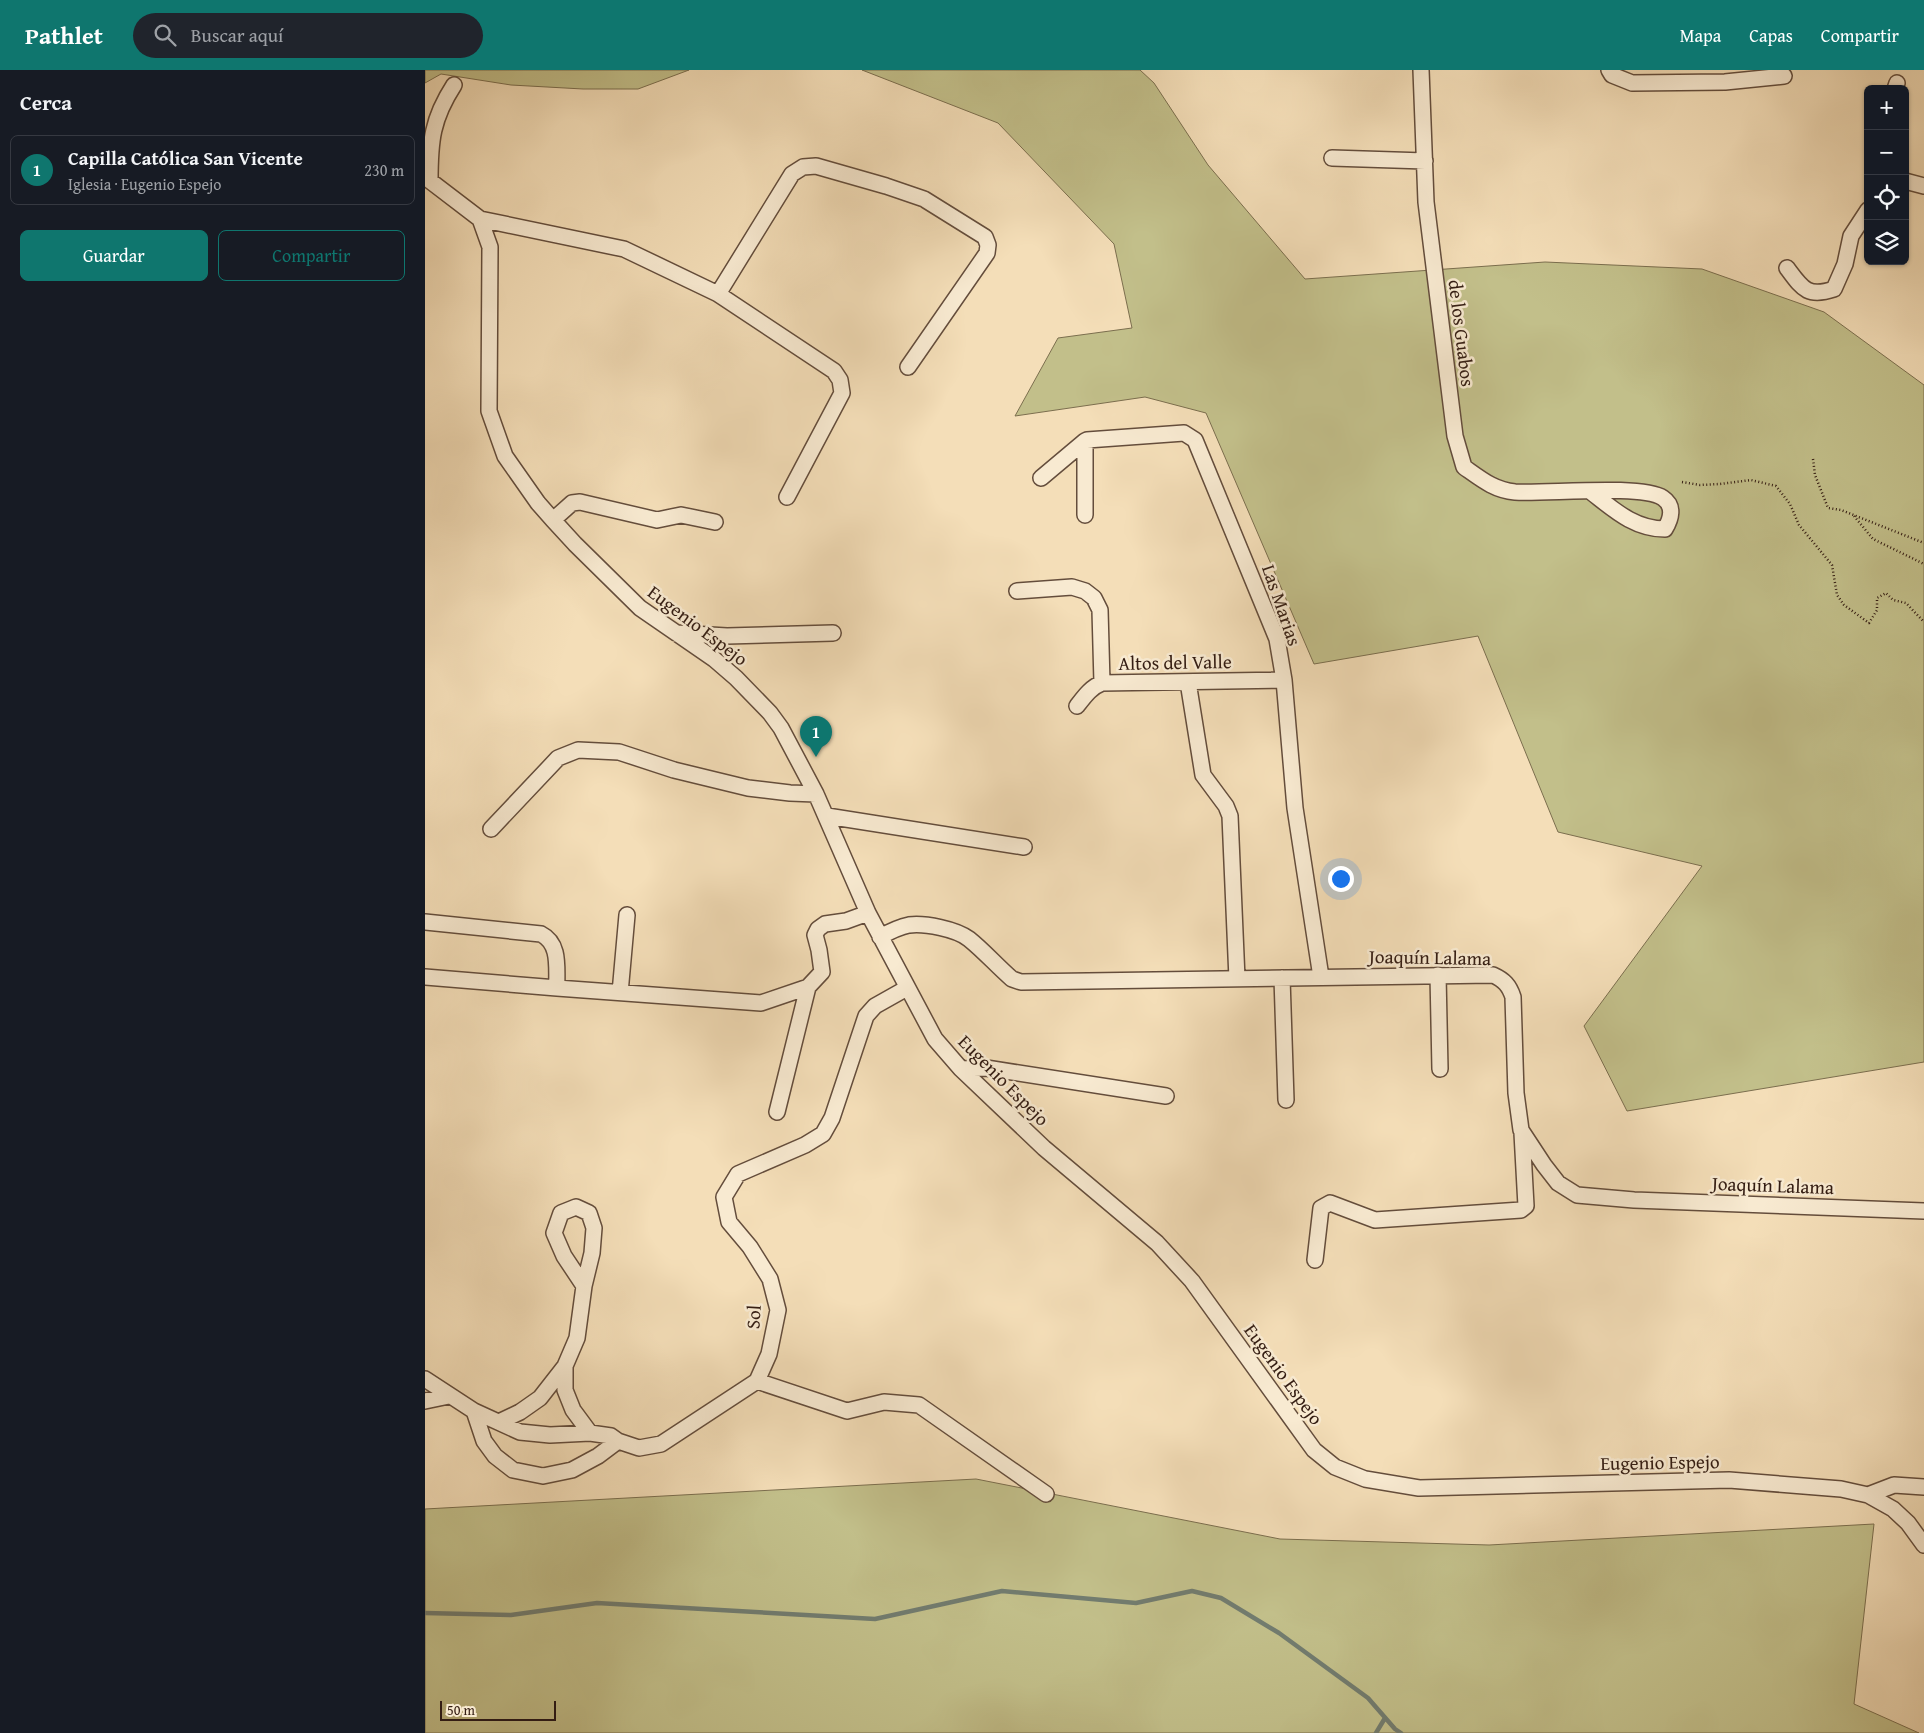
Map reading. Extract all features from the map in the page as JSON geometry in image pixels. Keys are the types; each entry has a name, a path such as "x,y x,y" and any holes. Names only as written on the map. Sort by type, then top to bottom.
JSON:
{"street":[{"name":"de los Guabos","path":"1421,70 1426,202 1444,360 1455,436 1464,467 1495,488 1514,492 1591,492 1649,492 1664,499 1670,507 1671,519 1665,529 1653,529 1631,522 1591,492"},
{"path":"1609,70 1612,75 1632,83 1672,76 1725,82 1784,76"},
{"path":"454,85 442,104 433,131 427,179 480,219 624,249 718,294 833,371 840,380 842,393 787,497"},
{"path":"1331,158 1425,161"},
{"path":"718,294 792,174 803,167 816,166 924,198 985,237 988,245 987,253 908,368"},
{"path":"1909,182 1924,186"},
{"path":"1787,268 1802,288 1820,294 1834,289 1845,264 1851,236 1864,216"},
{"name":"Eugenio Espejo","path":"480,219 490,247 489,412 505,456 538,503 553,520 640,608 714,659 770,712 781,728 816,794 868,913 935,1039 961,1068 1044,1148 1157,1243 1192,1281 1314,1450 1335,1468 1365,1479 1419,1488 1729,1480 1841,1489 1868,1495 1893,1509 1908,1523 1924,1545"},
{"name":"Las Marias","path":"1085,442 1089,439 1184,433 1195,440 1277,639 1284,680 1295,808 1321,977"},
{"path":"1041,478 1085,442"},
{"path":"1085,442 1085,515"},
{"path":"553,520 572,503 580,502 657,520 681,515 715,522"},
{"path":"1017,591 1071,588 1085,591 1094,598 1100,610 1102,683"},
{"path":"676,632 727,636 833,633"},
{"name":"Altos del Valle","path":"1077,706 1096,685 1102,683 1284,680"},
{"path":"1188,682 1203,775 1226,806 1230,816 1237,979"},
{"path":"491,829 558,758 578,750 619,752 674,770 748,788 816,794"},
{"path":"827,816 1024,847"},
{"path":"425,977 761,1003 808,987 822,972 815,936 818,929 825,924 846,921 868,913"},
{"path":"620,993 627,915"},
{"path":"425,922 541,934 549,938 553,944 557,967 557,988"},
{"name":"Joaquín Lalama","path":"880,936 911,925 938,927 955,932 967,938 1012,979 1021,982 1493,974 1503,979 1510,987 1513,997 1516,1093 1521,1130 1544,1166 1558,1183 1577,1196 1634,1200 1924,1211"},
{"path":"1438,976 1440,1069"},
{"path":"1282,978 1286,1100"},
{"path":"777,1112 808,987"},
{"name":"Sol","path":"757,1381 769,1354 778,1310 770,1279 750,1247 729,1222 724,1197 738,1174 805,1145 823,1134 832,1118 867,1016 875,1006 907,988"},
{"path":"961,1068 986,1068 1166,1096"},
{"path":"1315,1260 1321,1208 1330,1203 1375,1220 1521,1210 1526,1206 1521,1130"},
{"path":"499,1422 520,1412 540,1398 565,1366 577,1338 585,1286"},
{"path":"565,1366 565,1390 573,1410 590,1433"},
{"path":"425,1379 474,1411 520,1432 550,1435 590,1433 611,1436 618,1441 639,1448 661,1444 757,1381 847,1411 884,1402 919,1405 1046,1494"},
{"path":"425,1401 449,1396"},
{"path":"474,1411 484,1441 495,1456 513,1470 543,1476 572,1470 598,1456 618,1441"},
{"path":"1868,1495 1894,1484 1924,1487"}],"path":[{"path":"1813,459 1815,476 1828,508 1853,515 1924,542"},
{"path":"1682,482 1700,485 1751,480 1776,486 1790,504 1799,525 1832,565 1837,595 1844,605 1869,623 1877,610 1877,598 1887,593 1893,600 1906,603 1924,622"},
{"path":"1853,515 1873,539 1924,564"}],"shaded area":[{"path":"425,70 689,70 638,89 583,89 511,85 441,74 425,83"},
{"path":"862,70 1140,70 1154,83 1208,165 1305,279 1545,262 1702,269 1824,312 1924,385 1924,1062 1627,1111 1584,1026 1702,866 1558,832 1478,636 1314,664 1206,413 1145,397 1015,416 1058,338 1132,328 1114,244 998,123"},
{"path":"976,1479 1280,1539 1489,1545 1874,1524 1854,1704 1919,1733 425,1733 425,1509"}],"waterway":[{"path":"425,1613 511,1615 597,1603 875,1619 1002,1591 1136,1603 1192,1591 1221,1598 1279,1633 1368,1698 1395,1729 1401,1733"},
{"path":"1376,1733 1385,1718"}],"place":[{"name":"Capilla Católica San Vicente","path":"816,757"}]}
